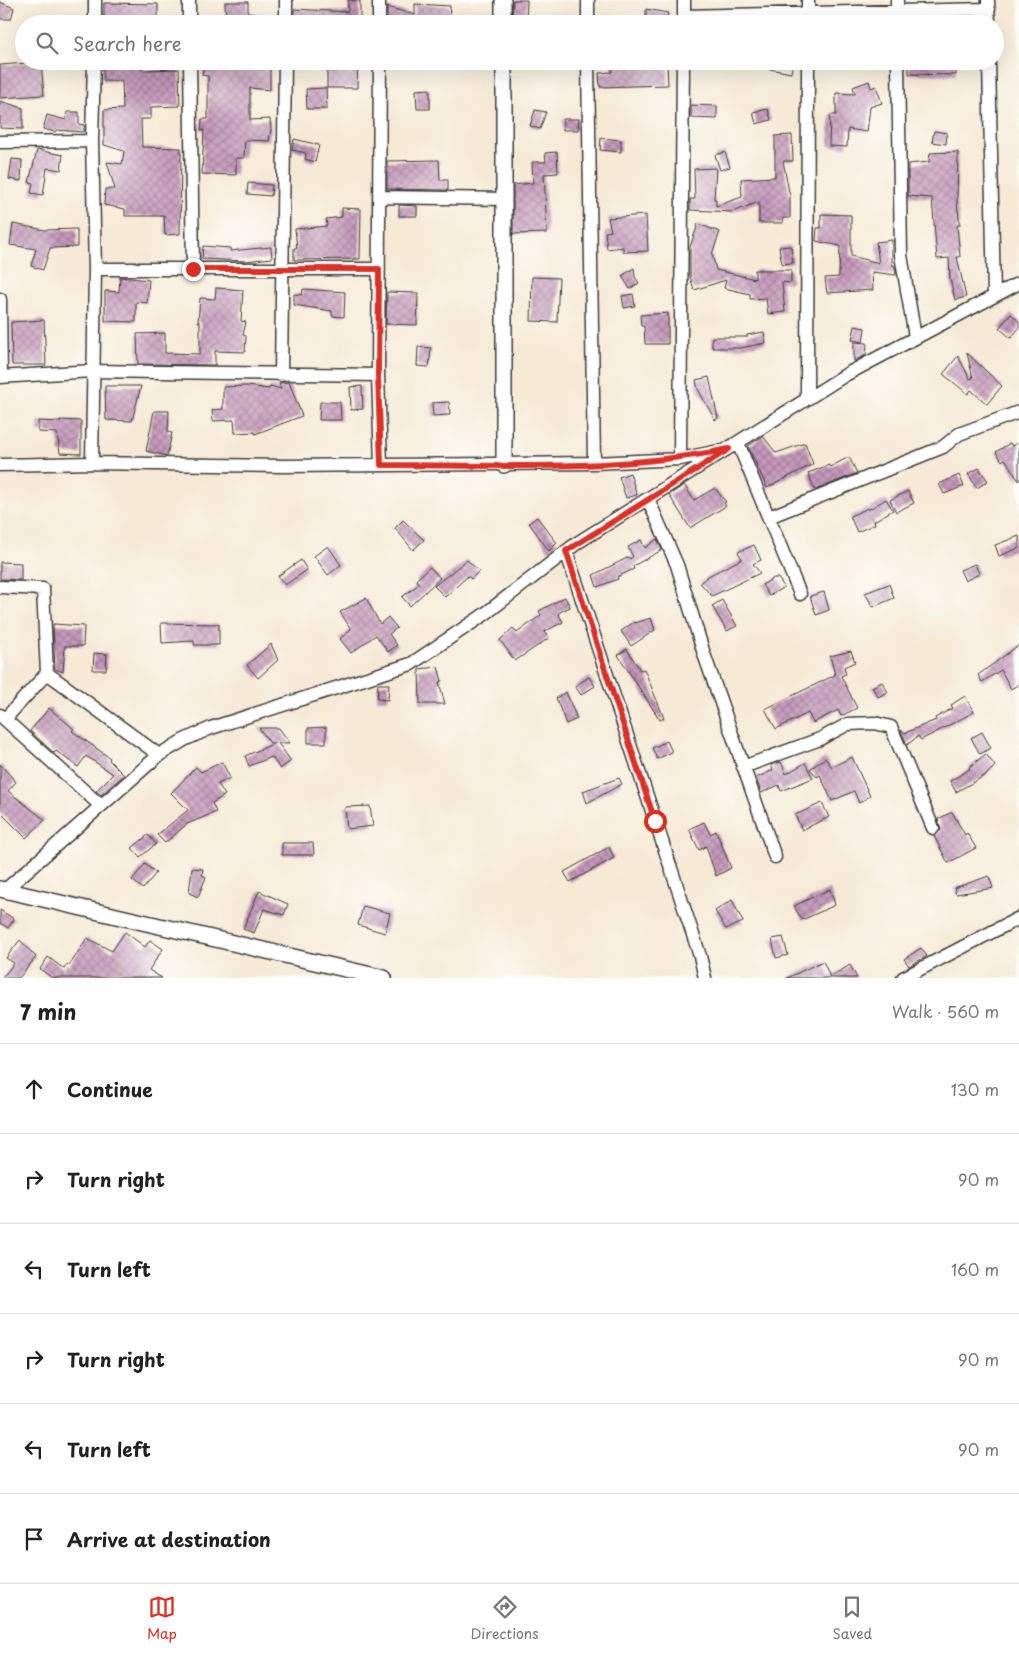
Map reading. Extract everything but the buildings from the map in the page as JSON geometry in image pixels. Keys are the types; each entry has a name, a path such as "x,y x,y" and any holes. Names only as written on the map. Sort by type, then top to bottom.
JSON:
{"street":[{"path":"95,0 95,15"},
{"path":"189,0 189,15"},
{"path":"286,0 286,15"},
{"path":"380,0 380,15"},
{"path":"503,0 503,15"},
{"path":"588,0 588,15"},
{"path":"684,0 684,15"},
{"path":"808,0 808,15"},
{"path":"852,15 988,5"},
{"path":"92,463 92,371 96,269 92,141 94,70"},
{"path":"190,70 193,269"},
{"path":"280,375 285,70"},
{"path":"380,70 378,375 381,465"},
{"path":"504,70 504,465"},
{"path":"588,70 594,463"},
{"path":"680,459 683,70"},
{"path":"807,399 808,70"},
{"path":"898,70 901,255 915,337"},
{"path":"990,70 994,295"},
{"path":"0,142 92,141"},
{"path":"380,197 505,199"},
{"path":"96,269 379,269"},
{"path":"2,890 159,755 184,740 211,728 411,664 485,614 566,551 807,399 847,374 1019,283"},
{"path":"0,299 0,377 92,371 378,375"},
{"path":"769,517 943,447 959,434 1019,412"},
{"path":"0,465 92,463 201,466 504,465 594,463 680,459 734,446"},
{"path":"734,446 769,517 800,594"},
{"path":"648,499 677,565 704,654 775,857"},
{"path":"566,551 700,956 705,978"},
{"path":"0,587 43,589 47,673 2,717 100,806"},
{"path":"47,673 159,755"},
{"path":"743,767 820,739 848,724 875,723 891,727 933,828"},
{"path":"2,890 384,978"},
{"path":"903,978 1019,918"}],"route":[{"path":"193,269 379,269 378,375 381,465 594,463 680,459 729,449 566,551 655,821"}]}
